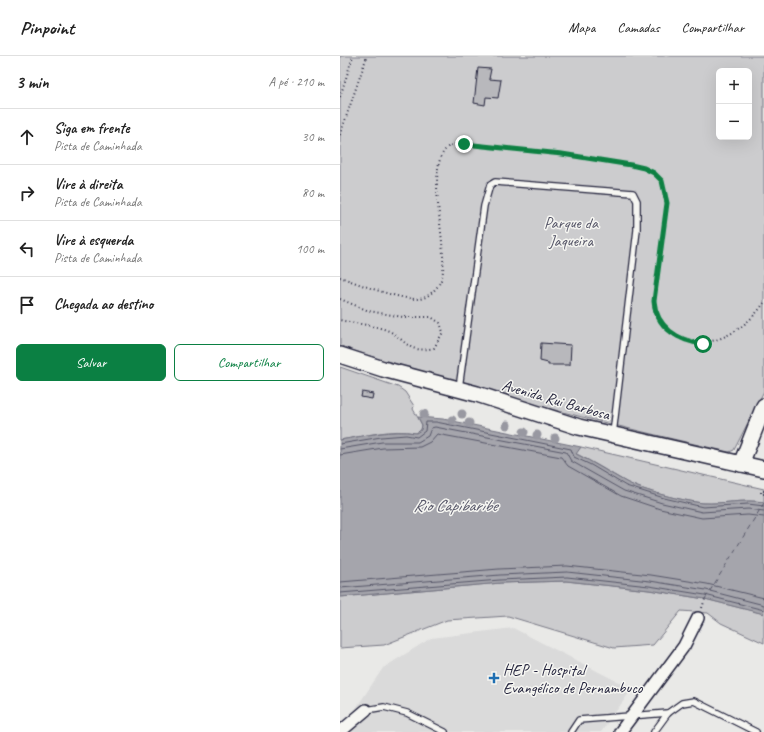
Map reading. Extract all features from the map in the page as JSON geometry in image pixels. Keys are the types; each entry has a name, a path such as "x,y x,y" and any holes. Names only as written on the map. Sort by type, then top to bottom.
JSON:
{"main road":[{"name":"Avenida Rui Barbosa","path":"340,355 383,369 459,389 579,427 764,469"},
{"path":"740,464 764,406"}],"street":[{"path":"620,732 684,646 698,618"},
{"path":"340,732 366,710"}],"lane":[{"path":"459,389 485,201 490,185 496,182 633,193 637,201 637,230 613,434"},
{"path":"654,732 668,713 682,703 694,702 756,732"},
{"path":"366,710 384,707 407,713 445,732"},
{"path":"571,732 579,720 668,713"}],"path":[{"path":"340,97 353,56"},
{"path":"340,135 367,56"},
{"path":"340,277 406,297 420,299 428,296 434,291 442,276 436,186 440,158 446,148 454,144 464,144 562,154 631,165 644,168 654,173 662,181 667,203 654,310 664,326 677,336 695,343 703,344 715,341 744,325 764,303"},
{"path":"340,299 369,311 403,317 431,317 440,323 444,332 434,348 424,350 405,344 390,332 340,320"},
{"path":"764,491 761,491 761,494 764,494"}],"shaded area":[{"name":"HEP - Hospital Evangélico de Pernambuco","path":"513,628 632,689 601,732 340,732 383,668 431,638"}],"green space":[{"name":"Parque da Jaqueira","path":"340,56 764,56 764,391 734,450 729,452 631,429 484,391 340,346"},
{"path":"340,367 398,387 405,392 414,406 413,409 422,425 421,430 416,433 397,431 340,440"},
{"path":"581,447 764,489 764,502 749,501 703,503 653,492 626,482 575,453"},
{"path":"566,581 649,590 705,599 761,613 764,614 764,643 721,623 708,613 681,611 653,645 614,648 508,616 447,620 384,645 340,648 340,597 501,583"}],"water":[{"name":"Rio Capibaribe","path":"418,417 443,419 581,447 576,454 626,482 643,489 675,498 703,503 749,501 764,502 764,614 705,599 649,590 566,581 501,583 340,597 340,440 388,432 416,433 421,430 422,425"}],"building":[{"path":"478,68 491,69 489,79 501,80 498,98 486,97 485,105 474,103"},
{"path":"541,343 571,345 570,365 548,365 548,363 540,361"},
{"path":"362,392 373,394 372,399 361,397"}],"ferry route":[{"path":"705,599 764,503"}],"place":[{"name":"HEP - Hospital Evangélico de Pernambuco","path":"494,678"}],"route":[{"path":"464,144 562,154 631,165 644,168 654,173 662,181 667,203 654,310 664,326 677,336 695,343 703,344"}]}
